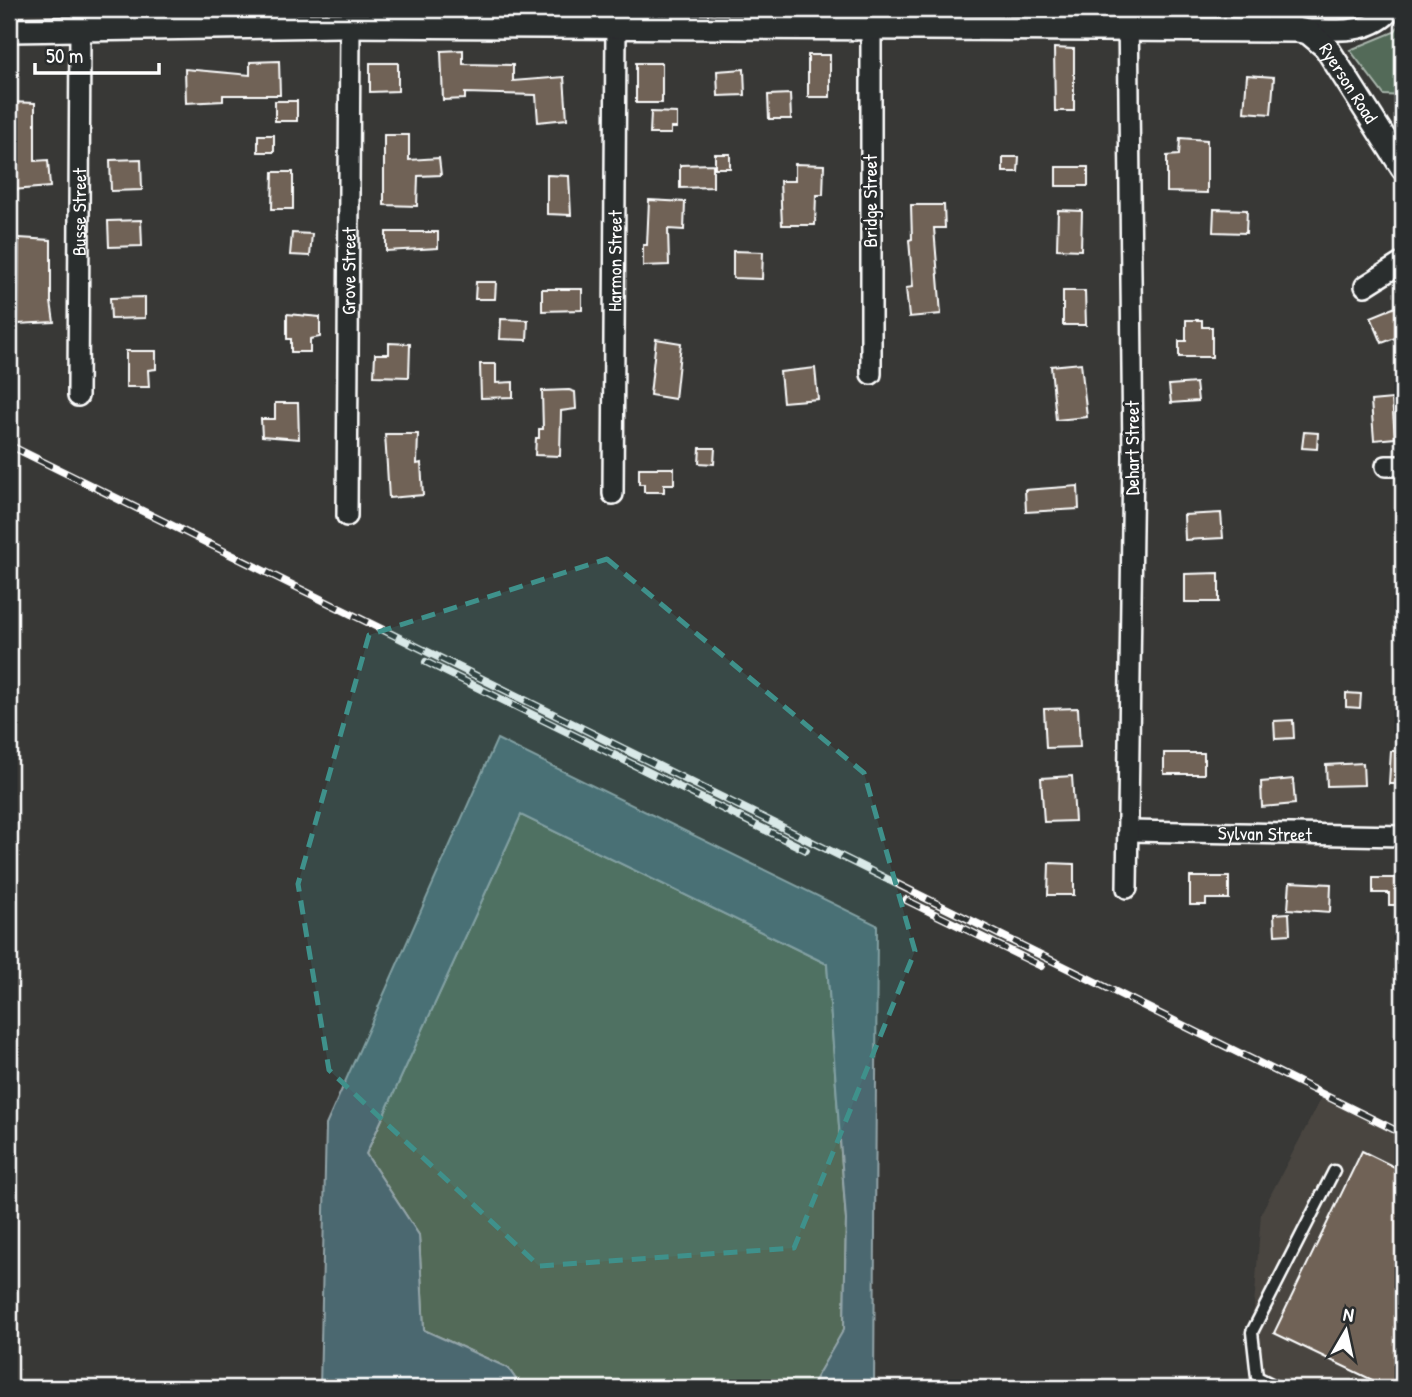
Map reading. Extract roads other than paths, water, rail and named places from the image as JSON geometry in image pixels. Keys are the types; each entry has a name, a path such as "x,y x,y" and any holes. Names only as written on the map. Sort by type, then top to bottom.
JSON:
{"street":[{"path":"1299,30 1366,28 1386,17 1392,9"},
{"name":"Bridge Street","path":"870,19 871,374"},
{"name":"Ryerson Road","path":"9,30 343,20 1129,19 1299,30 1308,32 1326,47 1403,168"},
{"name":"Dehart Street","path":"1127,888 1133,456 1129,19"},
{"name":"Grove Street","path":"343,20 347,516"},
{"name":"Harmon Street","path":"609,21 613,494"},
{"name":"Busse Street","path":"78,396 80,29"},
{"path":"1365,286 1403,262"},
{"name":"Sylvan Street","path":"1129,831 1403,836"}],"lane":[{"path":"1279,1388 1257,1377 1252,1332 1334,1171"}],"water":[{"path":"497,739 877,925 874,1388 810,1388 844,1329 846,1220 827,964 521,815 366,1154 419,1235 424,1330 508,1368 522,1388 320,1388 326,1125"}],"railway":[{"path":"9,445 1403,1134"},
{"path":"426,662 806,850"},
{"path":"906,900 1041,966"}]}
